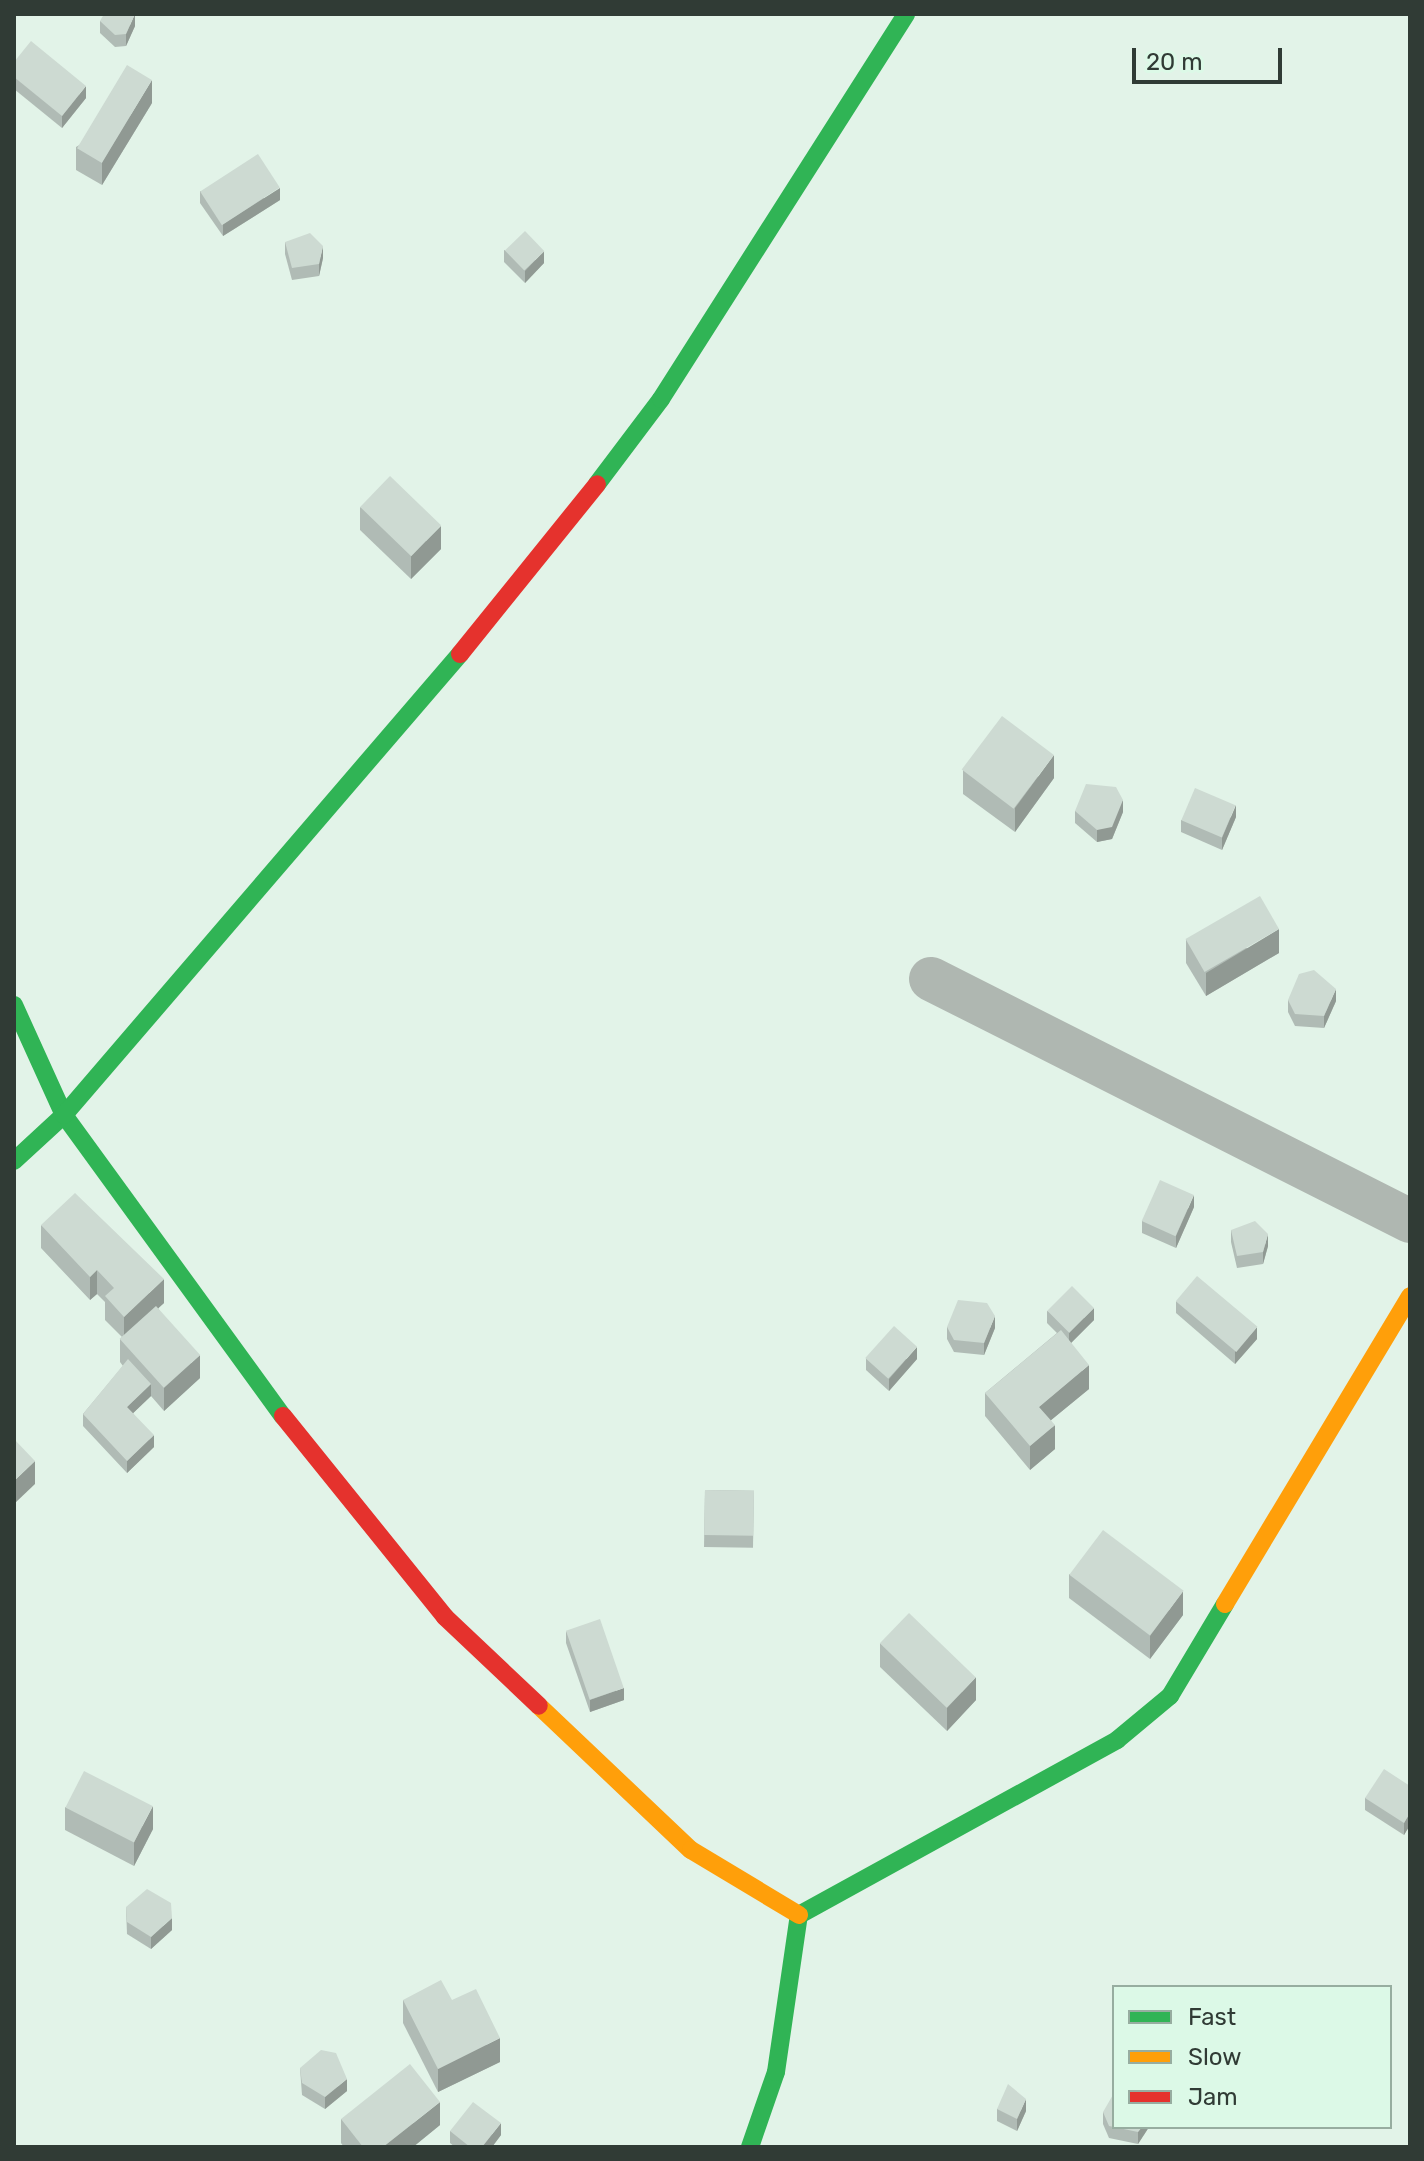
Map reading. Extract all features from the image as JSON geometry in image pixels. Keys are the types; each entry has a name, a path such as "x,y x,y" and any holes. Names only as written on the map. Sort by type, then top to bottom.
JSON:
{"street":[{"path":"14,1161 64,1115 572,518 661,399 906,14"},
{"path":"931,979 1410,1221"},
{"path":"14,1005 64,1115 236,1357 445,1617 691,1850 799,1915"},
{"path":"799,1915 1117,1740 1170,1696 1410,1296"},
{"path":"750,2147 776,2072 799,1915"}],"building":[{"path":"104,14 135,14 126,34 115,35 100,21"},
{"path":"31,41 86,86 62,116 14,77 14,62"},
{"path":"127,65 152,80 102,163 77,148"},
{"path":"258,154 280,188 222,225 200,192"},
{"path":"525,231 544,251 524,271 505,250"},
{"path":"310,233 323,246 319,264 292,268 285,242"},
{"path":"390,476 441,525 411,556 360,507"},
{"path":"1002,716 1054,755 1014,809 962,770"},
{"path":"1086,784 1116,787 1123,800 1112,827 1097,830 1075,811"},
{"path":"1195,788 1236,805 1222,837 1181,820"},
{"path":"1260,896 1279,929 1205,972 1186,939"},
{"path":"1314,970 1336,989 1324,1016 1295,1014 1288,1000 1299,974"},
{"path":"1160,1180 1194,1195 1175,1236 1142,1221"},
{"path":"75,1193 164,1279 124,1317 105,1296 114,1288 97,1270 90,1277 41,1225"},
{"path":"1255,1221 1268,1234 1263,1252 1237,1256 1231,1230"},
{"path":"1197,1276 1258,1327 1236,1352 1176,1301"},
{"path":"1072,1286 1094,1308 1069,1333 1047,1311"},
{"path":"958,1300 987,1303 995,1316 984,1343 954,1340 947,1327"},
{"path":"156,1306 200,1355 164,1388 120,1339"},
{"path":"894,1326 917,1347 888,1379 865,1358"},
{"path":"1061,1330 1089,1365 1039,1407 1055,1425 1030,1446 985,1393"},
{"path":"128,1359 151,1384 127,1407 154,1435 127,1461 83,1414"},
{"path":"14,1439 35,1461 14,1481"},
{"path":"705,1490 754,1491 753,1536 704,1535"},
{"path":"1103,1530 1184,1591 1150,1636 1069,1575"},
{"path":"909,1613 976,1678 947,1708 880,1643"},
{"path":"600,1619 624,1688 590,1700 566,1631"},
{"path":"1384,1769 1410,1786 1410,1813 1404,1823 1365,1798"},
{"path":"84,1771 153,1806 134,1842 65,1808"},
{"path":"147,1889 171,1903 172,1918 151,1937 127,1922 126,1907"},
{"path":"441,1980 452,2000 476,1989 500,2038 438,2069 403,2000"},
{"path":"321,2050 336,2053 347,2079 325,2097 302,2083 300,2068"},
{"path":"410,2064 440,2102 383,2147 363,2147 341,2119"},
{"path":"1008,2084 1026,2099 1017,2119 997,2109"},
{"path":"1112,2096 1112,2127 1103,2112"},
{"path":"473,2102 501,2123 482,2147 470,2147 450,2131"}],"traffic: fast":[{"path":"597,484 661,399 906,14"},
{"path":"14,1161 64,1115 460,654"},
{"path":"14,1005 64,1115 283,1416"},
{"path":"750,2147 776,2072 799,1915 1117,1740 1170,1696 1225,1604"}],"traffic: slow":[{"path":"1225,1604 1410,1296"},
{"path":"539,1706 691,1850 799,1915"}],"traffic: jam":[{"path":"460,654 597,484"},
{"path":"283,1416 445,1617 539,1706"}]}
